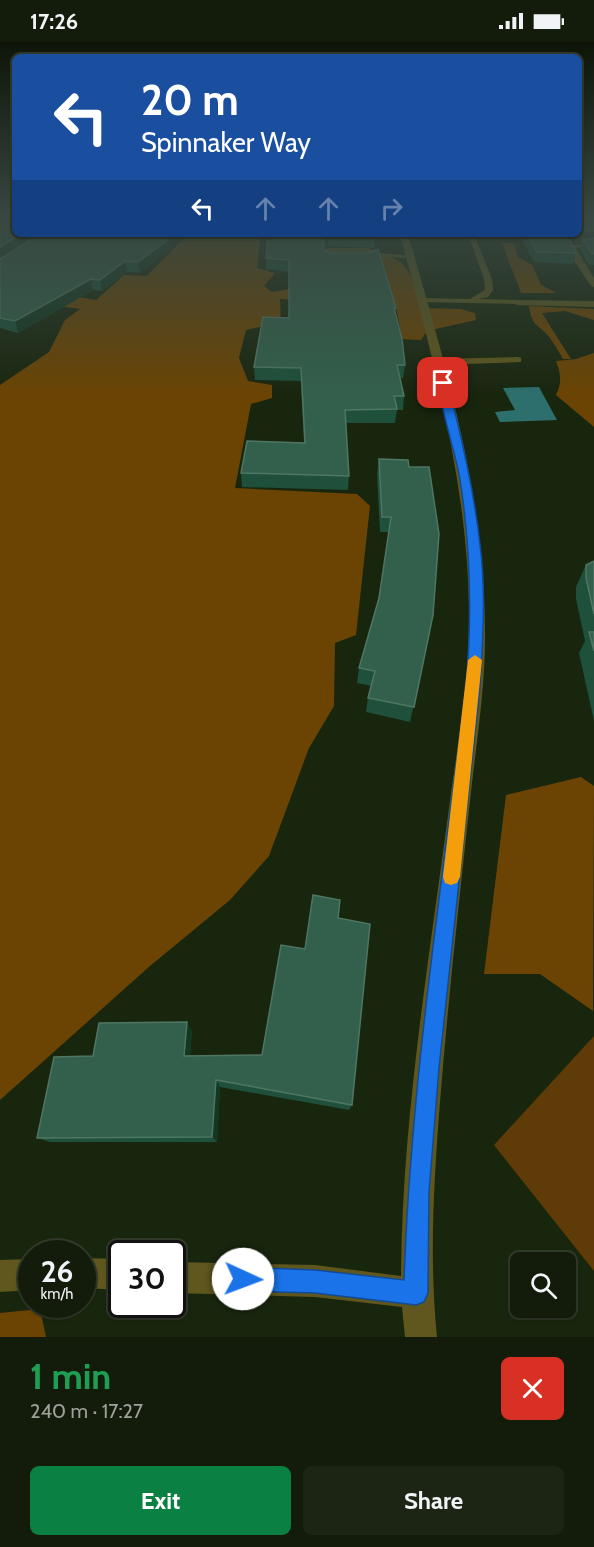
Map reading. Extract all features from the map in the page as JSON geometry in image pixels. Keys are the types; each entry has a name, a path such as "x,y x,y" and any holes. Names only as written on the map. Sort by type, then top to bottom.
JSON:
{"street":[{"path":"416,276 465,477 475,547 477,633 473,687 428,1080 418,1192 416,1293 421,1337"},
{"path":"517,302 594,304"},
{"path":"0,1276 18,1275"},
{"path":"186,1277 315,1281 416,1293"}],"lane":[{"path":"464,300 485,295 489,290 487,276"},
{"path":"422,300 517,302"},
{"path":"438,362 518,360"}],"shaded area":[{"path":"122,276 272,276 264,286 272,292 289,289 379,290 379,276 411,276 422,308 461,309 475,313 476,320 427,331 421,340 402,339 396,306 371,300 327,302 280,299 281,322 246,330 239,358 248,381 272,385 272,398 251,404 235,488 357,494 370,506 356,635 335,643 334,706 309,748 269,856 230,900 150,966 0,1100 0,385 49,352 65,320 80,309 0,297 50,292 96,300"},
{"path":"515,276 537,276 541,285 557,293 521,293"},
{"path":"529,306 594,309 594,320 565,311 542,313 571,359 563,359 550,338 534,322"},
{"path":"594,353 594,427 556,395 560,378 556,361 576,359"},
{"path":"581,777 594,786 593,1011 540,974 484,974 506,795"},
{"path":"594,1036 594,1271 494,1145"},
{"path":"18,1311 18,1318 42,1318 46,1337 0,1337 0,1313"}],"water":[{"path":"539,387 557,420 500,422 495,412 515,410 503,388"}],"building":[{"path":"0,276 105,276 100,280 91,279 15,321 0,318"},
{"path":"289,276 386,276 402,339 405,365 397,365 404,396 394,396 397,409 345,410 349,476 241,473 247,441 305,443 301,368 254,367 263,317 289,318"},
{"path":"379,459 408,460 409,467 429,467 439,534 433,615 414,707 368,698 375,671 359,668 379,598 391,517 382,517"},
{"path":"594,561 594,614 586,578 586,565"},
{"path":"589,632 594,632 594,651"},
{"path":"313,895 340,900 338,918 370,924 352,1105 216,1080 212,1137 37,1138 54,1057 93,1056 99,1023 187,1022 184,1056 262,1055 281,945 305,949"}],"slow traffic":[{"path":"451,877 475,660"}],"route":[{"path":"243,1279 315,1281 416,1293 418,1192 429,1068 473,687 477,633 475,547 459,446 443,383"}]}
